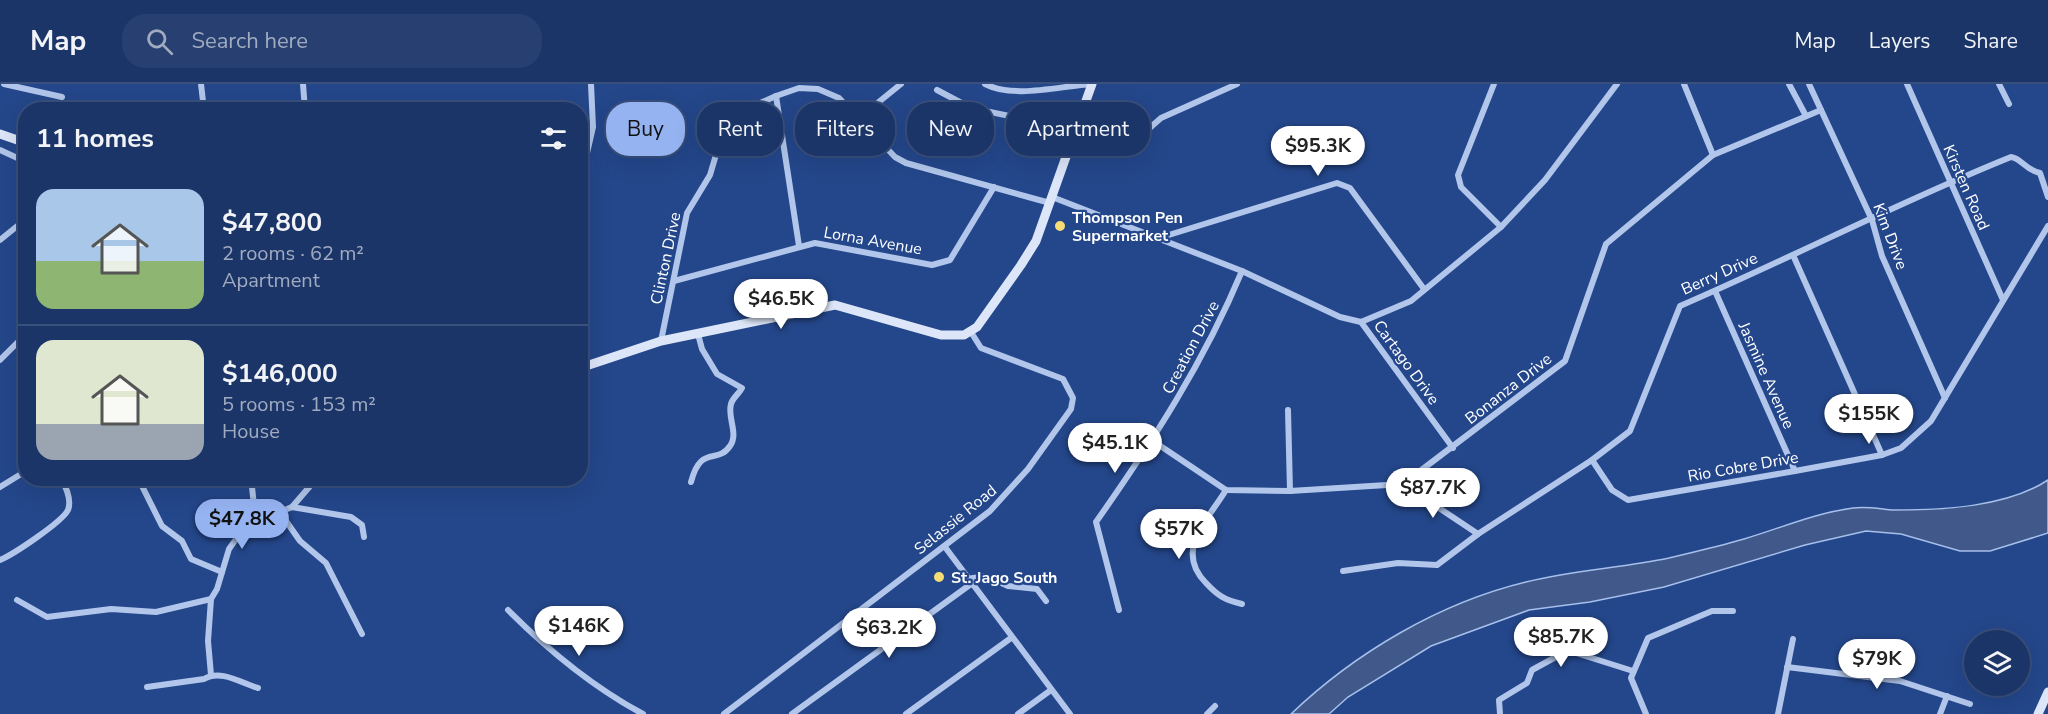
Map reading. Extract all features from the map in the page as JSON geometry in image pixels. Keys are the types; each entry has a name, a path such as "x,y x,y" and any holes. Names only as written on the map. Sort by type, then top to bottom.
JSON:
{"street":[{"path":"4,84 62,96"},
{"path":"201,84 203,102"},
{"path":"303,84 304,102"},
{"path":"588,149 593,127 591,84"},
{"path":"879,102 901,84"},
{"path":"985,84 995,89 1016,92 1052,85 1092,84 1086,102"},
{"path":"1150,128 1161,118 1237,84"},
{"path":"1494,84 1458,175 1461,187 1501,227"},
{"path":"1361,322 1410,301 1501,227 1545,180 1617,84"},
{"path":"1684,84 1713,155"},
{"path":"1789,84 1806,116"},
{"name":"Kim Drive","path":"1809,84 1872,220 1882,256 1945,398"},
{"name":"Kirsten Road","path":"1907,84 2003,300"},
{"path":"1999,84 2009,104"},
{"name":"Clinton Drive","path":"661,340 687,213 710,175 721,138 730,122 749,108 799,88 818,89 843,102"},
{"path":"937,90 971,108 1006,115"},
{"path":"776,96 799,246"},
{"name":"Bonanza Drive","path":"1403,484 1565,361 1606,244 1713,155 1821,110"},
{"path":"0,134 18,140"},
{"path":"0,150 18,158"},
{"name":"Clinton Drive","path":"894,156 906,163 1051,200 1159,238 1242,271 1340,317 1361,322"},
{"path":"588,365 661,340 835,305 941,335 957,336 971,332 984,320 1036,241 1067,156"},
{"name":"Berry Drive","path":"1343,571 1398,563 1433,567 1478,534 1592,460 1629,431 1680,306 1872,220 1949,182 2011,157 2020,160 2028,170 2041,175 2048,197"},
{"path":"1159,238 1338,183 1350,188 1424,290"},
{"name":"Lorna Avenue","path":"674,281 799,246 829,244 932,265 941,264 950,260 994,187"},
{"path":"0,240 18,225"},
{"name":"Rio Cobre Drive","path":"1592,460 1612,490 1628,500 1882,455 1901,448 1931,421 2048,226"},
{"path":"1793,255 1882,455"},
{"name":"Creation Drive","path":"1119,610 1096,522 1153,441 1219,327 1242,271"},
{"name":"Jasmine Avenue","path":"1715,291 1795,471"},
{"name":"Cartago Drive","path":"1361,322 1453,448"},
{"name":"Selassie Road","path":"724,714 945,547 1010,491 1028,470 1072,404 1071,391 1063,379 981,348 971,332"},
{"path":"691,482 694,469 701,459 729,448 732,443 731,404 742,388 717,374 702,349 698,334"},
{"path":"0,360 18,342"},
{"path":"1288,410 1290,491"},
{"path":"1153,441 1226,490 1290,491 1403,484 1478,534"},
{"path":"0,487 18,476"},
{"path":"0,560 18,552 67,512 70,501 64,486"},
{"path":"142,486 162,526 182,541 192,559 222,572"},
{"path":"252,486 256,524"},
{"path":"292,507 310,486"},
{"path":"1226,490 1194,541 1191,553 1192,564 1197,573 1222,599 1242,604"},
{"path":"211,675 208,641 211,599 233,541 256,524 279,511 292,507 351,517 362,525 364,537"},
{"path":"279,511 300,541 326,563 362,634"},
{"path":"945,547 1070,714"},
{"path":"792,714 969,581 986,576 1008,586 1037,589 1046,601"},
{"path":"17,600 47,617 111,609 156,612 211,599"},
{"path":"508,610 532,634 587,679 611,697 643,714"},
{"path":"1646,714 1631,678 1648,638 1712,611 1733,611"},
{"path":"906,714 1011,638"},
{"path":"1778,714 1793,639"},
{"path":"1500,714 1499,700 1527,683 1532,670 1563,653 1576,653 1633,671"},
{"path":"1787,667 1900,681 1970,704"},
{"path":"147,687 204,679 211,675 237,678 258,688"},
{"path":"1018,714 1051,690"},
{"path":"1940,714 1947,696"},
{"path":"2038,714 2047,697"},
{"path":"1207,714 1215,706"}],"water":[{"path":"2048,480 2048,533 1990,551 1960,551 1901,534 1866,531 1805,545 1664,587 1590,602 1529,610 1431,646 1348,697 1329,714 1291,714 1342,671 1400,633 1430,617 1494,591 1544,578 1669,558 1735,542 1839,510 1863,507 1894,510 1933,509 1974,505 2014,496"}],"place":[{"name":"Thompson Pen Supermarket","path":"1060,226"},
{"name":"St. Jago South","path":"939,577"}]}
